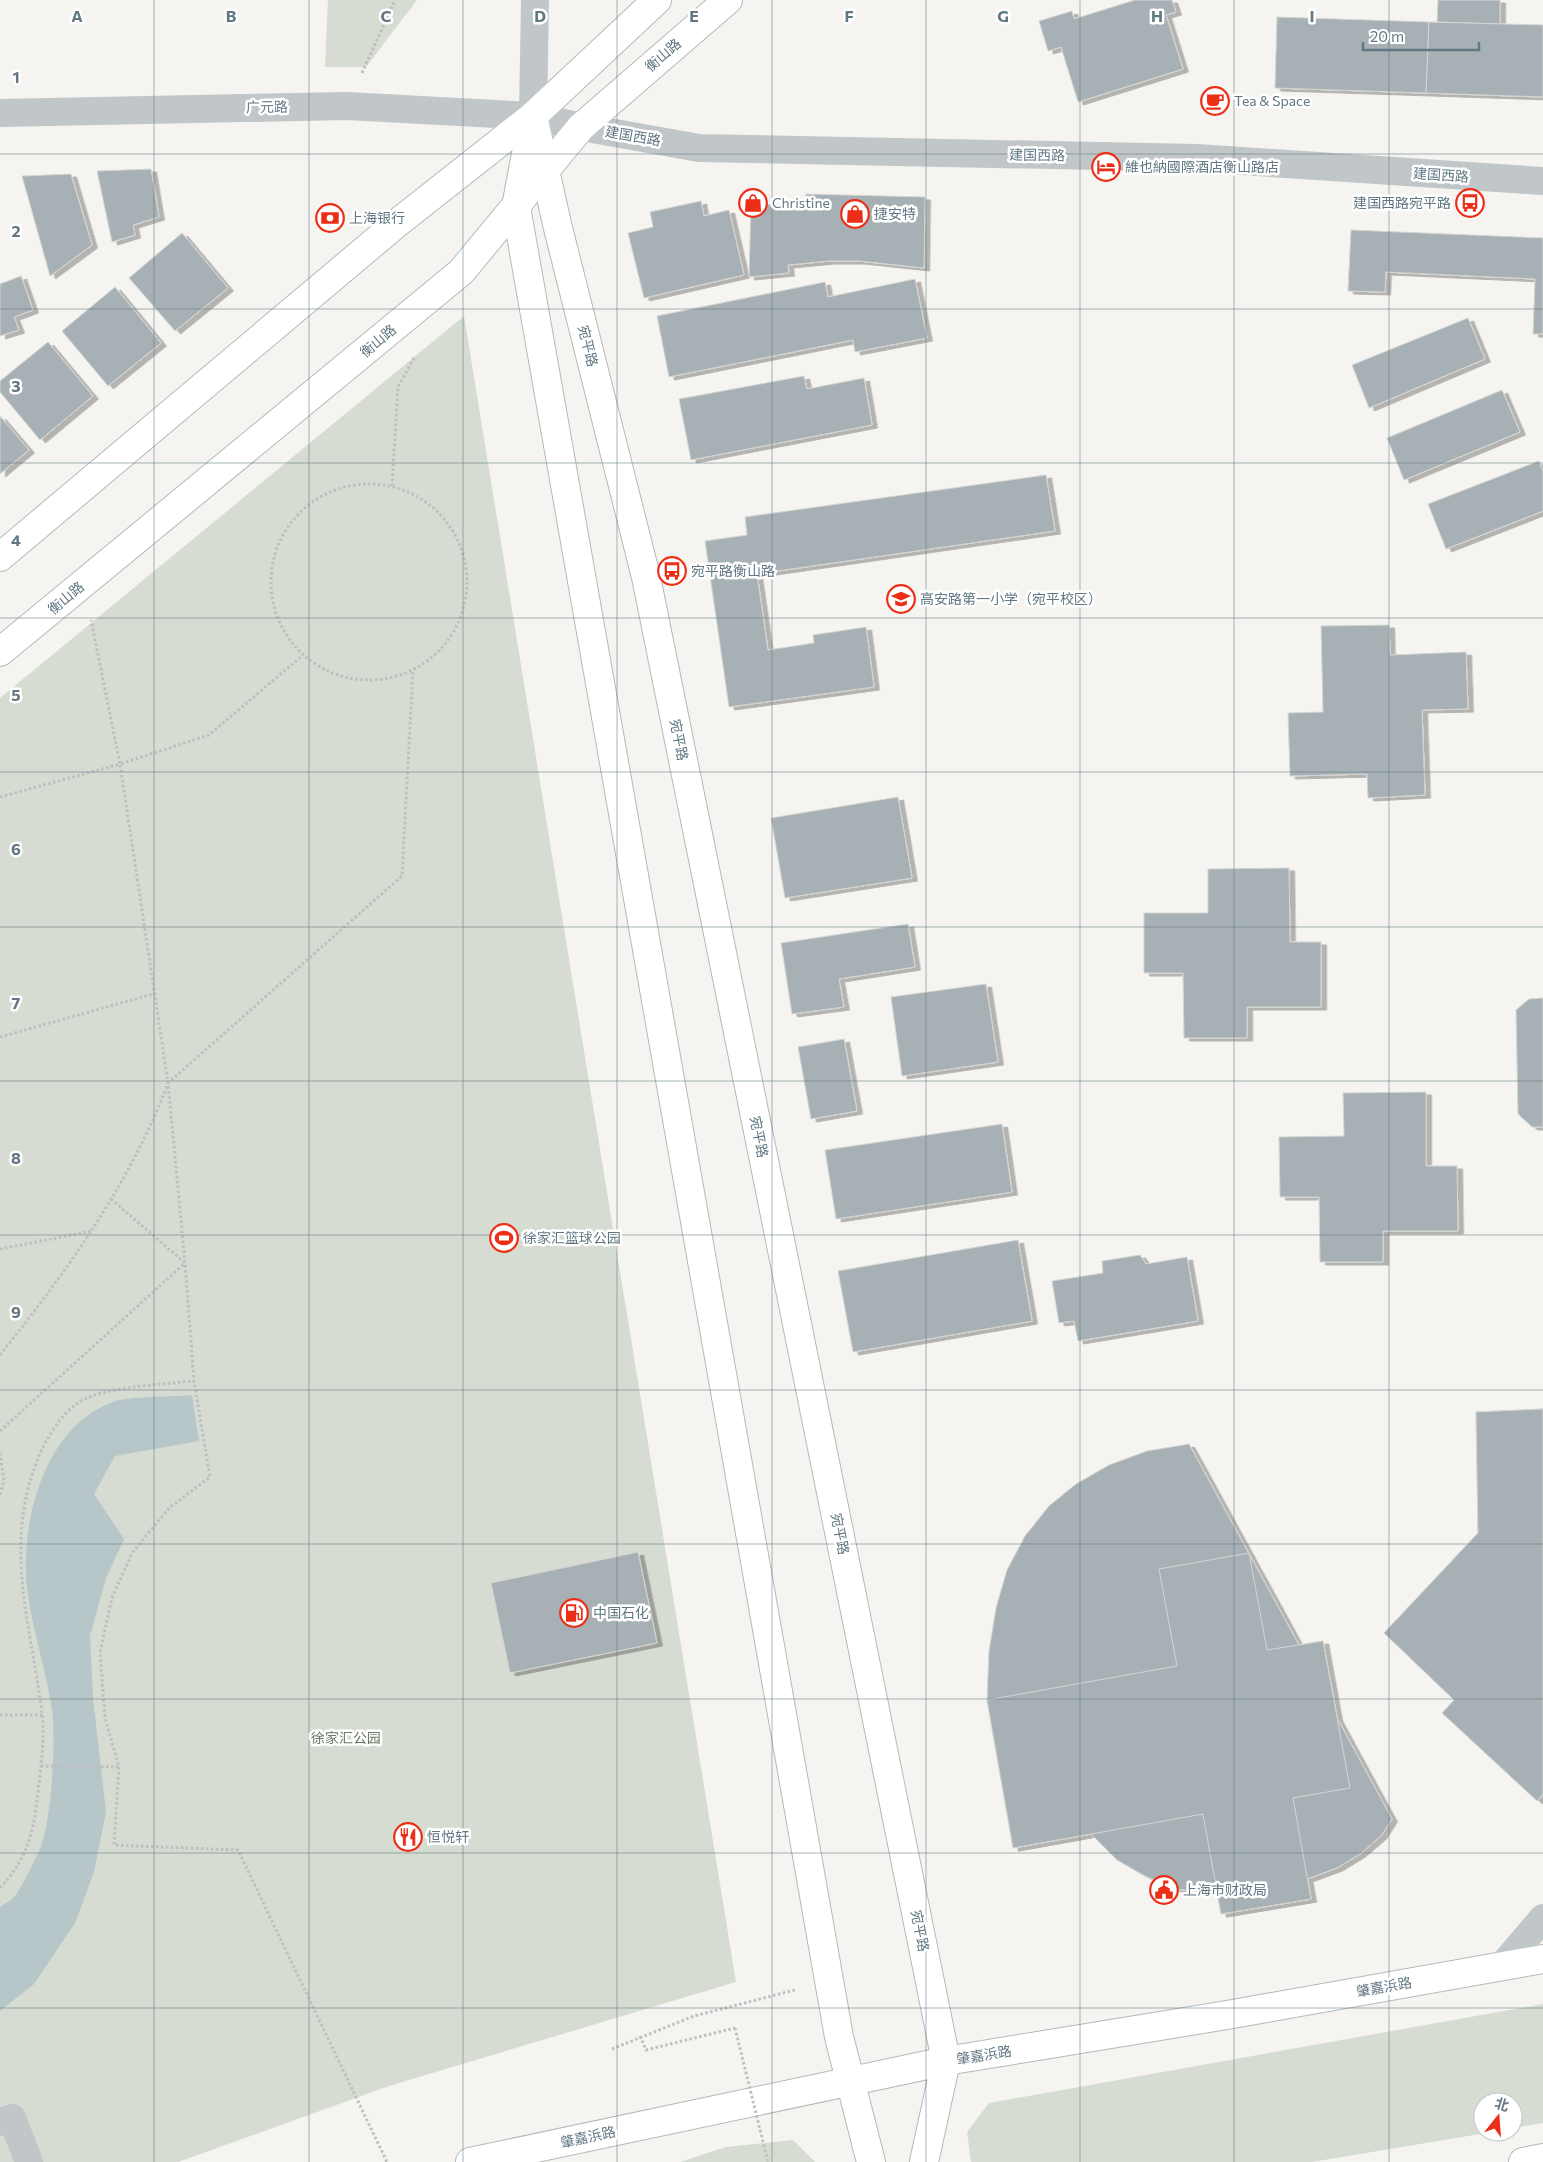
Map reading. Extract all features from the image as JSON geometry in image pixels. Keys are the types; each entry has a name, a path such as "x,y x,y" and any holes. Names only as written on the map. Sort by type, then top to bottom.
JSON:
{"main road":[{"path":"0,557 396,224 533,116 657,0"},
{"name":"衡山路","path":"0,652 461,272 581,127 728,0"},
{"name":"宛平路","path":"533,116 545,172 646,577 946,2061 924,2162"},
{"name":"宛平路","path":"533,116 516,207 839,2037 871,2162"},
{"name":"肇嘉浜路","path":"470,2162 946,2061 1227,2015 1543,1959"},
{"path":"1523,2162 1543,2158"}],"street":[{"name":"宛平路","path":"533,116 534,0"},
{"name":"广元路","path":"0,112 347,106 533,116"},
{"name":"建国西路","path":"533,116 581,127 699,148 1197,158 1543,181"},
{"path":"1502,1966 1543,1918"},
{"path":"0,2122 12,2118 30,2162"}],"path":[{"path":"347,106 395,0"},
{"path":"392,486 398,387 416,354"},
{"path":"360,483 392,486 424,500 448,523 464,554 468,588 460,622 441,650 413,670 385,679 355,679 328,671 303,655 283,630 272,599 271,567 281,536 301,509 328,492 360,483"},
{"path":"84,583 120,764 153,994 168,1083 194,1380 210,1477 170,1508 132,1553 112,1598 100,1652 105,1718 119,1767 114,1845 238,1850 387,2162"},
{"path":"0,797 120,764 209,734 303,655"},
{"path":"0,1355 50,1292 92,1231 152,1124 168,1083 402,876 413,670"},
{"path":"0,1037 153,994"},
{"path":"111,1199 185,1263"},
{"path":"0,1249 92,1231"},
{"path":"0,1431 185,1263"},
{"path":"15,1554 20,1506 34,1462 59,1420 83,1399 118,1390 194,1380"},
{"path":"0,1453 4,1481 0,1495"},
{"path":"0,1888 14,1872 34,1829 41,1766 42,1715 16,1563"},
{"path":"0,1715 42,1715"},
{"path":"41,1766 119,1767"},
{"path":"612,2049 640,2036 694,2016 796,1990"},
{"path":"640,2036 646,2050 734,2028 768,2162"}],"green space":[{"path":"328,0 417,0 366,67 325,67"},
{"name":"徐家汇公园","path":"464,316 736,1982 389,2086 178,2162 0,2162 0,698"},
{"path":"1543,2004 1543,2123 1523,2126 1523,2092 1473,2092 1473,2135 1312,2162 971,2162 967,2132 989,2103"},
{"path":"793,2140 815,2162 680,2162 726,2147"}],"shaded area":[{"path":"192,1395 199,1441 115,1456 94,1494 124,1539 106,1578 90,1636 93,1698 106,1812 94,1872 75,1923 34,1984 0,2011 0,1907 15,1896 41,1846 51,1796 53,1717 30,1608 26,1577 29,1526 35,1499 44,1474 56,1451 71,1430 90,1414 120,1400"}],"building":[{"path":"1135,0 1172,0 1176,12 1166,15 1183,69 1078,102 1061,47 1048,51 1039,21 1072,11 1074,19"},
{"path":"1438,0 1500,0 1500,24 1437,22"},
{"path":"1277,17 1429,22 1426,93 1275,88"},
{"path":"1429,22 1543,25 1543,97 1426,93"},
{"path":"151,169 159,217 133,225 135,235 112,242 97,171"},
{"path":"71,174 92,245 50,276 22,176"},
{"path":"806,194 925,197 924,268 859,261 829,261 788,265 789,273 749,277 751,204 806,206"},
{"path":"701,201 704,216 729,210 744,275 644,298 628,233 653,227 650,212"},
{"path":"1351,230 1543,238 1543,334 1533,334 1535,279 1386,272 1385,292 1348,291"},
{"path":"182,233 228,288 175,331 129,278"},
{"path":"21,276 33,310 14,317 19,330 0,336 0,284"},
{"path":"915,279 927,338 855,352 853,340 669,377 657,316 825,282 828,297"},
{"path":"115,287 161,343 108,386 62,331"},
{"path":"1468,318 1485,359 1369,408 1352,365"},
{"path":"48,342 93,396 40,440 0,392 0,381"},
{"path":"804,376 807,389 864,378 872,425 691,460 679,399"},
{"path":"1502,390 1520,432 1404,480 1387,438"},
{"path":"0,416 29,450 0,474"},
{"path":"1539,461 1543,472 1543,511 1446,549 1428,504"},
{"path":"1046,475 1055,531 757,574 768,650 814,643 813,635 866,627 874,687 729,707 705,541 747,535 745,517"},
{"path":"1389,625 1390,655 1466,652 1468,709 1422,710 1425,795 1368,798 1367,774 1290,776 1288,713 1323,712 1321,626"},
{"path":"898,797 912,878 785,898 771,818"},
{"path":"1289,868 1290,942 1321,942 1321,1007 1247,1007 1247,1038 1184,1038 1183,973 1144,973 1144,913 1208,913 1208,869"},
{"path":"908,924 915,967 839,979 844,1007 792,1014 781,943"},
{"path":"986,984 998,1062 902,1076 891,997"},
{"path":"1543,998 1543,1127 1532,1127 1518,1114 1516,1010 1529,999"},
{"path":"844,1039 857,1111 811,1119 798,1047"},
{"path":"1426,1092 1426,1166 1457,1166 1458,1231 1383,1231 1383,1262 1320,1262 1319,1197 1280,1197 1279,1137 1344,1136 1343,1093"},
{"path":"1002,1124 1012,1192 836,1219 825,1150"},
{"path":"1018,1240 1032,1321 853,1352 838,1271"},
{"path":"1140,1255 1146,1264 1187,1257 1198,1321 1078,1341 1074,1321 1059,1323 1052,1281 1103,1273 1102,1261"},
{"path":"1543,1409 1543,1628 1465,1710 1384,1633 1478,1533 1476,1412"},
{"path":"1543,1409 1543,1794 1537,1801 1442,1713 1454,1700 1384,1633 1478,1533 1476,1412"},
{"path":"1189,1444 1299,1645 1323,1641 1336,1716 1392,1819 1381,1836 1360,1854 1337,1868 1307,1879 1311,1899 1221,1914 1217,1894 1176,1889 1145,1876 1117,1860 1091,1834 1013,1848 987,1700 989,1651 996,1608 1007,1570 1025,1536 1049,1506 1076,1484 1109,1465 1147,1451"},
{"name":"中国石化","path":"638,1552 657,1643 510,1673 491,1583"},
{"path":"1249,1553 1267,1650 1323,1641 1350,1788 1293,1798 1311,1899 1221,1914 1203,1814 1013,1848 987,1700 1177,1666 1159,1569"}],"place":[{"name":"Tea & Space","path":"1215,101"},
{"name":"維也納國際酒店衡山路店","path":"1106,167"},
{"name":"Christine","path":"753,203"},
{"name":"建国西路宛平路","path":"1470,203"},
{"name":"捷安特","path":"855,214"},
{"name":"上海银行","path":"330,218"},
{"name":"宛平路衡山路","path":"672,571"},
{"name":"高安路第一小学（宛平校区）","path":"901,599"},
{"name":"徐家汇篮球公园","path":"504,1238"},
{"name":"中国石化","path":"574,1613"},
{"name":"恒悦轩","path":"408,1837"},
{"name":"上海市财政局","path":"1164,1890"}]}
